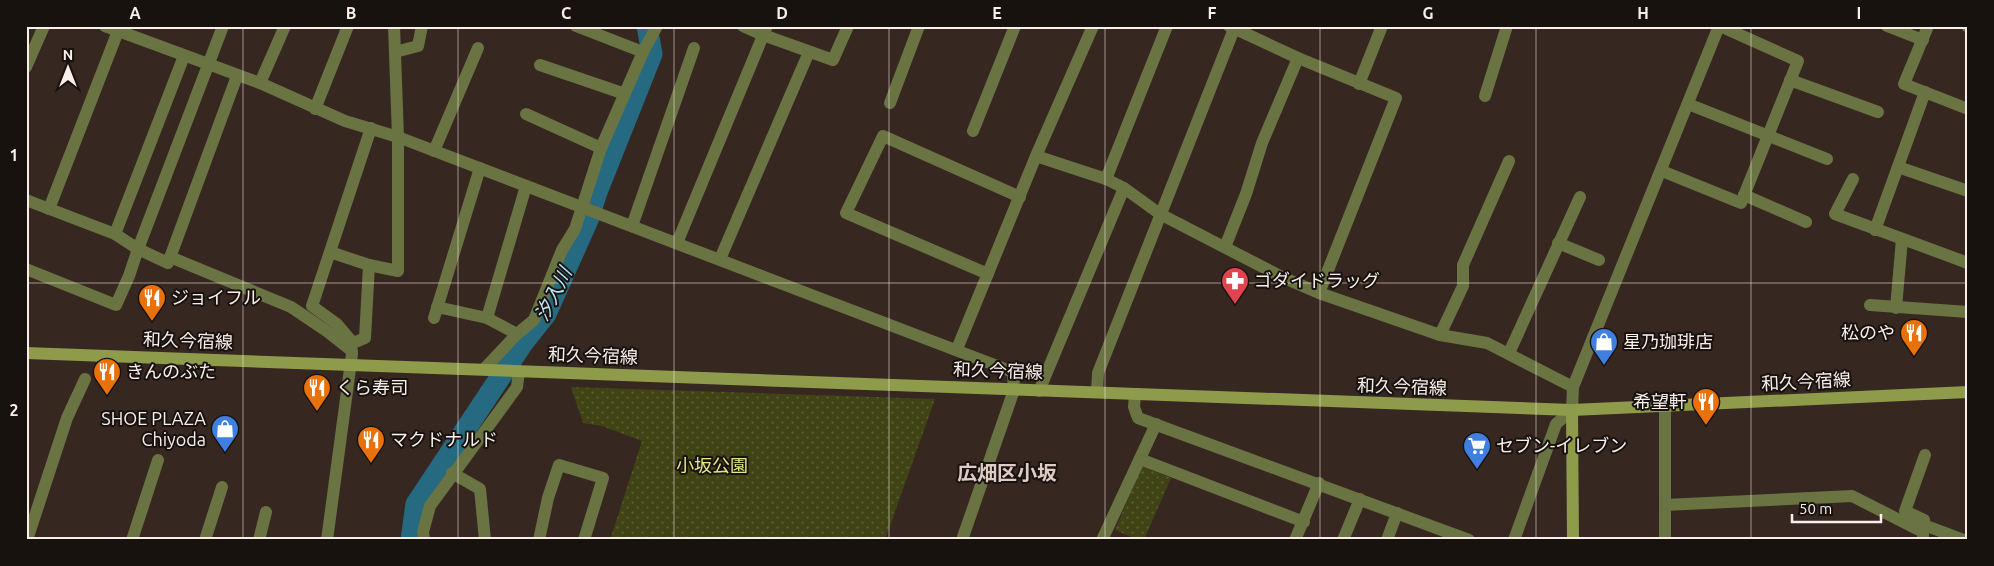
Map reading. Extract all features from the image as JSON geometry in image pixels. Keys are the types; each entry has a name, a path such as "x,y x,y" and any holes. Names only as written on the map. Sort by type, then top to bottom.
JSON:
{"main road":[{"name":"和久今宿線","path":"26,353 1572,410 1968,392"},
{"path":"1572,410 1573,540"}],"street":[{"path":"26,67 44,26"},
{"path":"105,26 118,28 184,56 260,83 345,121 398,137 1013,372 1014,390 963,537"},
{"path":"26,269 116,305 129,276 223,26"},
{"path":"260,83 285,26"},
{"path":"315,109 348,26"},
{"path":"330,252 398,272 398,137 394,26"},
{"path":"395,52 418,46 422,26"},
{"path":"576,26 643,52"},
{"path":"743,26 765,31 809,52 833,60 848,26"},
{"path":"890,103 919,26"},
{"path":"973,131 1015,26"},
{"path":"957,350 1036,156 1093,26"},
{"path":"1106,179 1167,26"},
{"path":"1359,84 1382,26"},
{"path":"1485,96 1507,26"},
{"path":"1514,540 1556,424 1572,410 1574,387 1720,26 1798,61 1741,203 1662,171"},
{"path":"1887,26 1923,40"},
{"path":"1928,26 1904,84 1968,109"},
{"path":"1097,392 1098,373 1232,27 1298,58 1396,98 1319,293"},
{"path":"49,209 118,28"},
{"path":"488,369 517,334 534,320 562,250 575,229 601,148 643,52 655,30"},
{"path":"677,243 765,31"},
{"path":"434,151 478,48"},
{"path":"632,226 694,48"},
{"path":"720,259 809,52"},
{"path":"116,234 184,56"},
{"path":"1226,247 1246,194 1262,143 1298,58"},
{"path":"540,65 625,94"},
{"path":"26,200 116,234 138,249 168,263 237,76"},
{"path":"1790,80 1878,112"},
{"path":"1875,230 1925,92"},
{"path":"1688,104 1827,159"},
{"path":"526,114 601,148"},
{"path":"353,347 337,324 312,306 371,128"},
{"path":"988,274 846,213 883,136 1020,197"},
{"path":"1036,156 1106,179 1124,188 1160,214 1282,277 1319,293 1440,335 1487,343 1574,387"},
{"path":"1440,335 1463,286 1463,265 1509,161"},
{"path":"1898,167 1968,191"},
{"path":"480,168 435,313 487,318 517,334"},
{"path":"1853,179 1835,214 1968,263"},
{"path":"487,318 526,186"},
{"path":"1039,390 1124,188"},
{"path":"1744,195 1806,222"},
{"path":"1509,353 1580,197"},
{"path":"1896,308 1902,240"},
{"path":"1558,243 1599,260"},
{"path":"170,257 291,307 353,347"},
{"path":"327,540 353,347 365,338 369,265"},
{"path":"1870,305 1968,312"},
{"path":"424,540 423,532 430,506 452,473 517,387 519,371"},
{"path":"27,540 67,418 85,379"},
{"path":"1135,394 1134,407 1138,418 1319,483 1469,540"},
{"path":"1665,407 1665,540"},
{"path":"1102,540 1156,424"},
{"path":"1923,532 1924,520 1905,511 1925,455"},
{"path":"1140,459 1304,522"},
{"path":"132,540 158,460"},
{"path":"538,540 548,498 559,465 603,478 584,540"},
{"path":"452,473 480,489 485,540"},
{"path":"1295,540 1319,483"},
{"path":"205,540 222,487"},
{"path":"1665,505 1852,496 1923,532 1964,540"},
{"path":"1343,540 1360,499"},
{"path":"259,540 266,512"},
{"path":"1386,540 1397,513"}],"green space":[{"name":"小坂公園","path":"571,387 935,399 885,540 610,540 642,441 602,426 583,423"},
{"path":"1142,466 1171,478 1144,540 1138,540 1115,530"}],"waterway":[{"name":"汐入川","path":"411,540 416,504 523,343 546,314 588,220 597,192 652,54 647,26"}],"place":[{"name":"ゴダイドラッグ","path":"1235,305"},
{"name":"ジョイフル","path":"152,322"},
{"name":"松のや","path":"1914,357"},
{"name":"星乃珈琲店","path":"1604,366"},
{"name":"きんのぶた","path":"107,396"},
{"name":"くら寿司","path":"317,412"},
{"name":"希望軒","path":"1706,426"},
{"name":"SHOE PLAZA Chiyoda","path":"225,453"},
{"name":"マクドナルド","path":"371,464"},
{"name":"セブン-イレブン","path":"1477,470"}],"district":[{"name":"広畑区小坂","path":"1007,473"}]}
